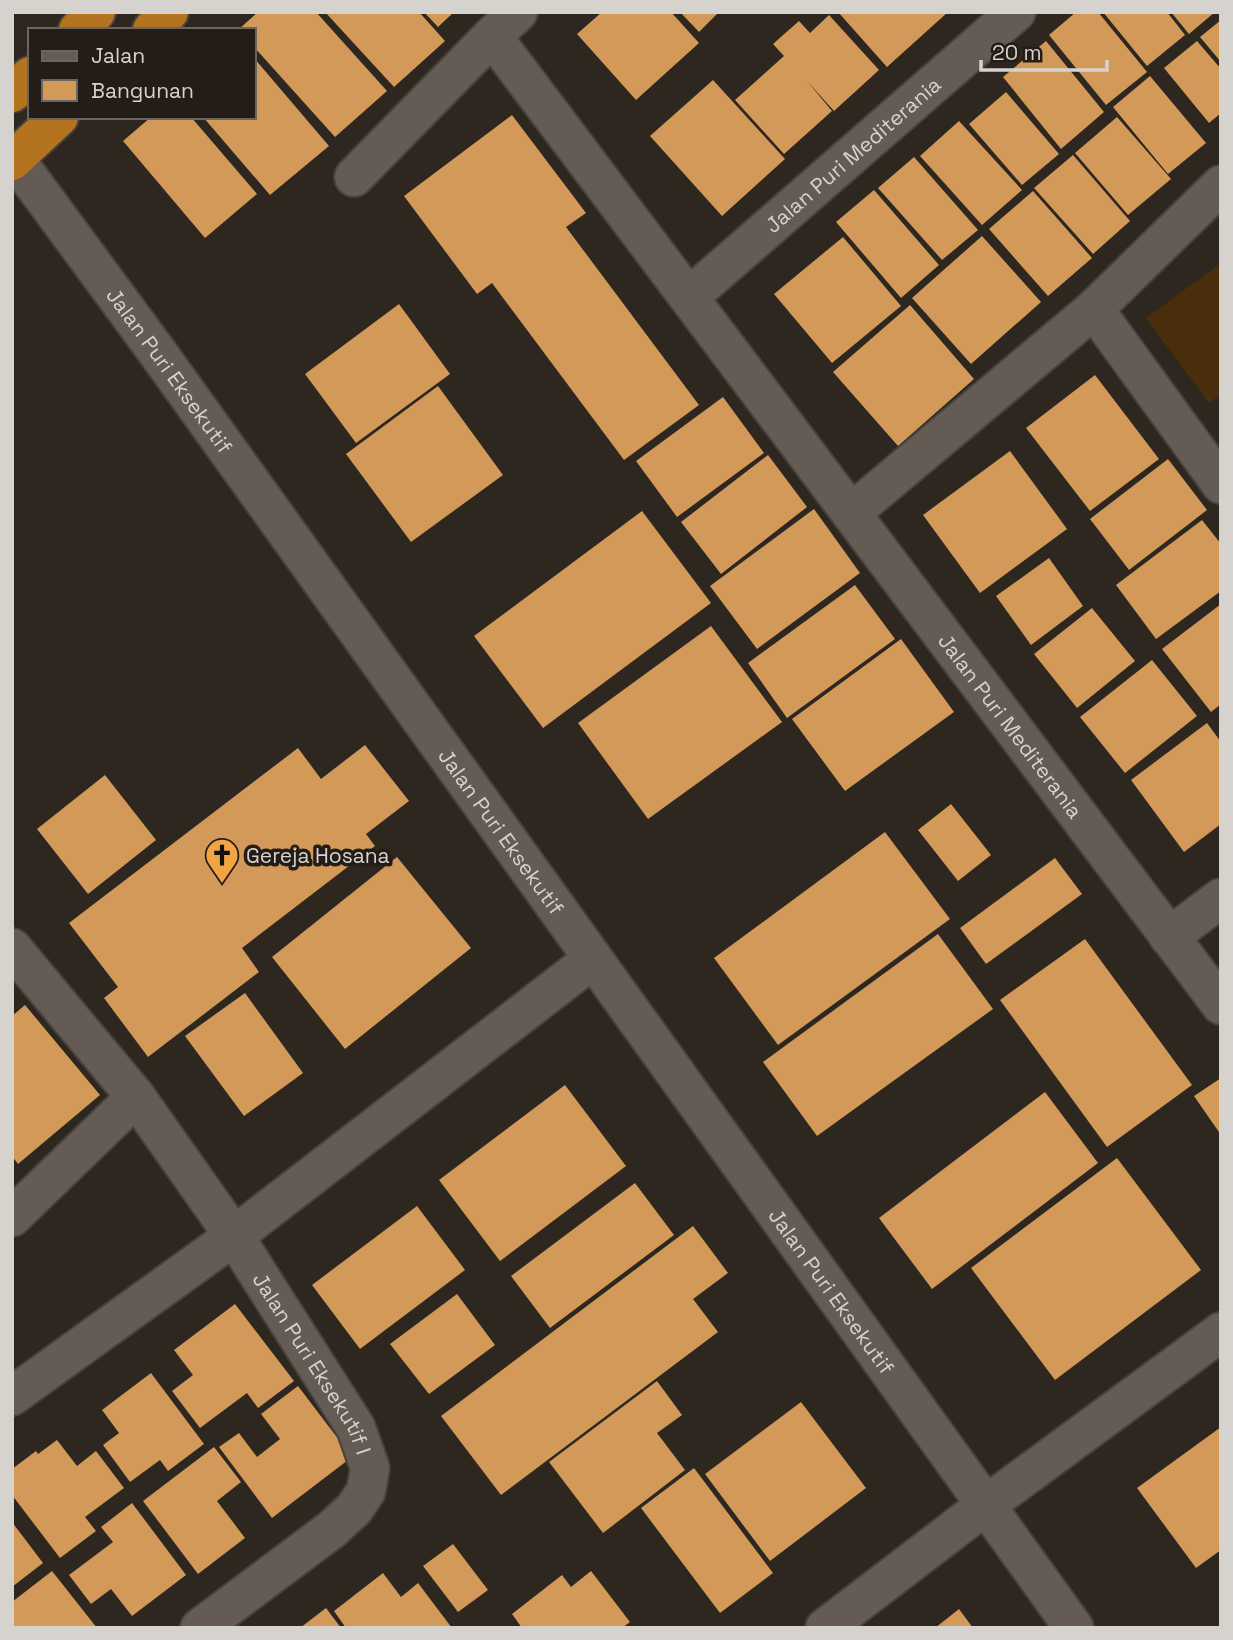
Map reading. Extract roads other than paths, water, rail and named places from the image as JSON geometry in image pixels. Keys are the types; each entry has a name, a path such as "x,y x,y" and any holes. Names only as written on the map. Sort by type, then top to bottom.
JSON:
{"highway":[{"path":"80,28 96,12"},
{"path":"154,28 169,12"},
{"path":"12,93 28,78"},
{"path":"14,160 57,119"}],"street":[{"name":"Jalan Puri Mediterania","path":"689,297 1016,12"},
{"name":"Jalan Puri Mediterania","path":"354,177 505,24 689,297 1221,1005"},
{"name":"Jalan Puri Eksekutif","path":"14,160 155,349 1074,1628"},
{"path":"851,513 1094,309 1221,185"},
{"path":"1094,309 1221,484"},
{"path":"1169,936 1221,898"},
{"name":"Jalan Puri Eksekutif I","path":"12,948 136,1097 234,1236 356,1428 370,1468 366,1492 354,1509 331,1530 200,1628"},
{"path":"12,1396 234,1236 593,959"},
{"path":"12,1217 136,1097"},
{"path":"825,1628 986,1505 1221,1332"}],"place":[{"name":"Gereja Hosana","path":"222,885"}]}
